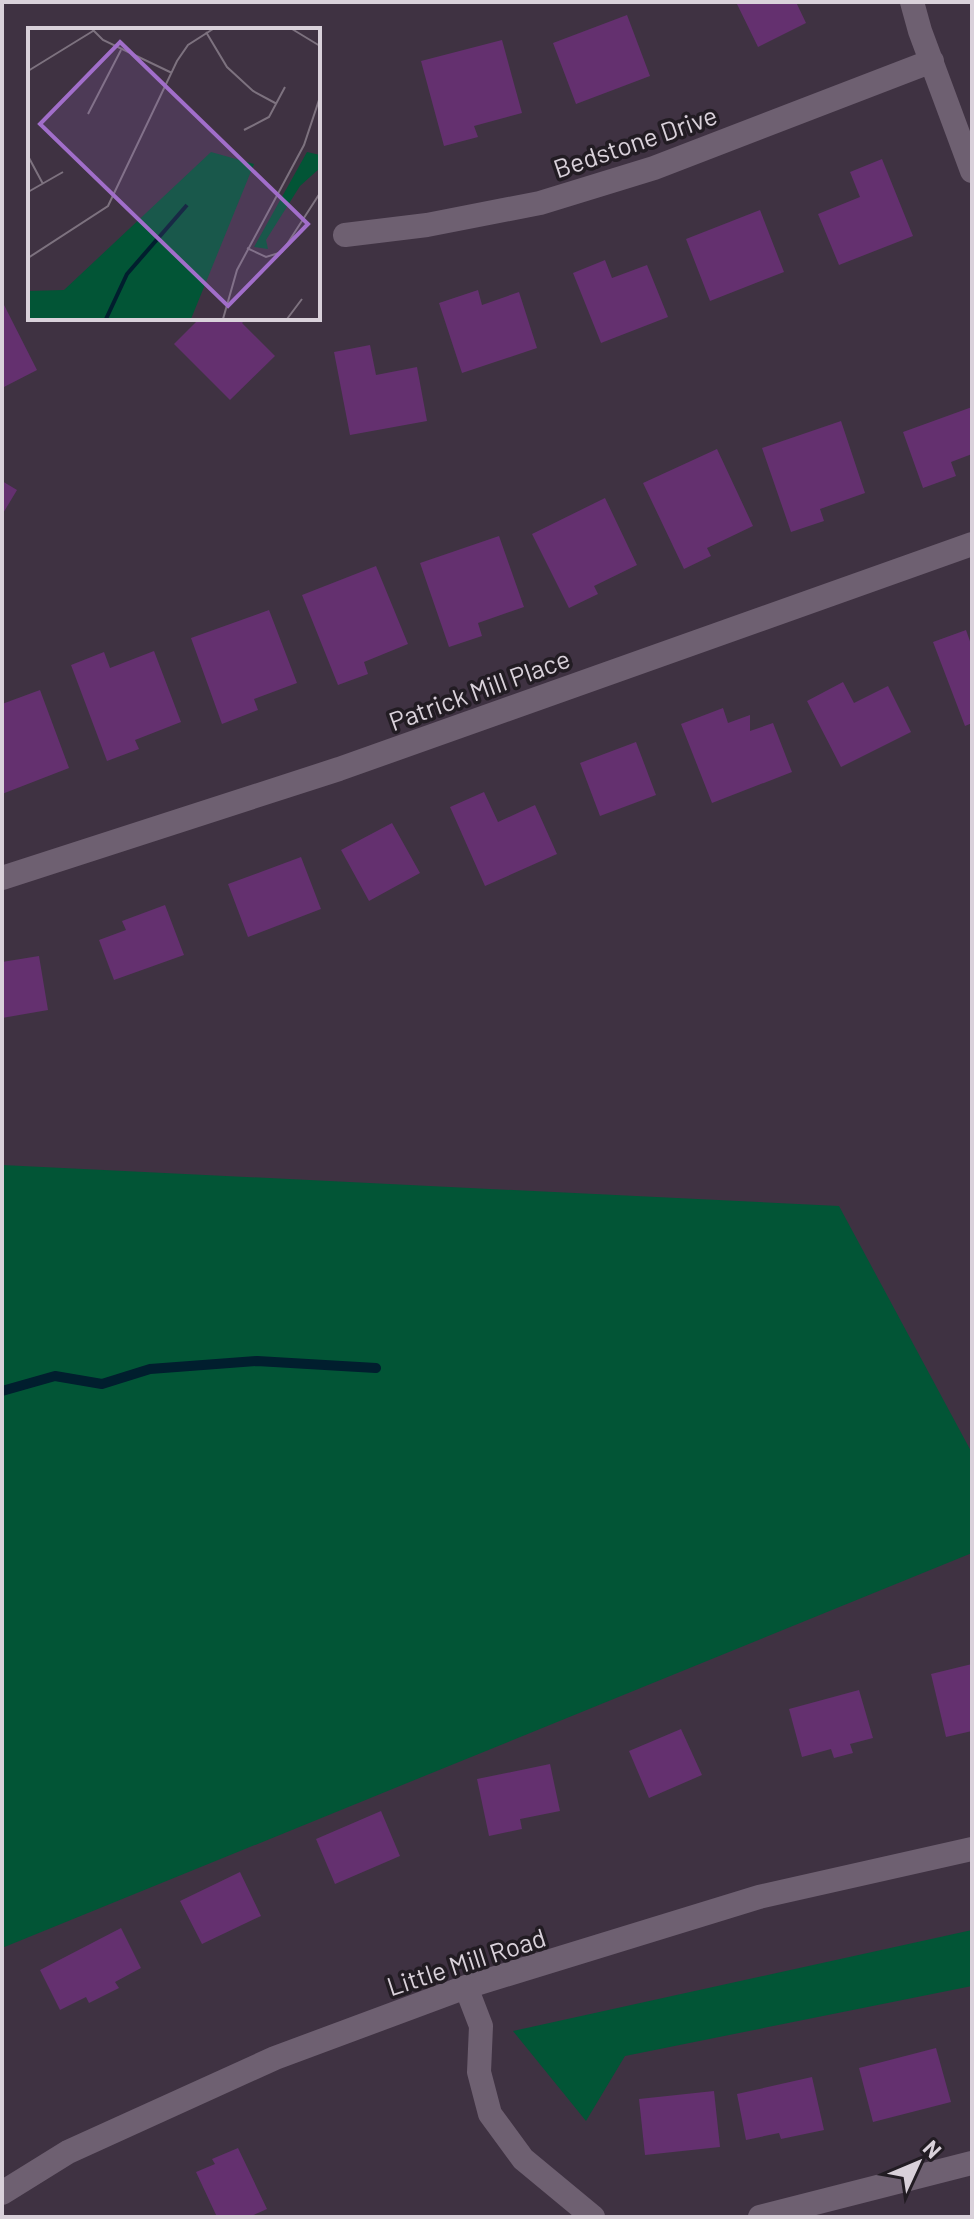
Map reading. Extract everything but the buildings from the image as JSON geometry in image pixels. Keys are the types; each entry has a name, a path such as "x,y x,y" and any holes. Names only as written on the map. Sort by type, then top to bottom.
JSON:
{"street":[{"path":"912,2 972,171"},
{"name":"Bedstone Drive","path":"345,235 427,225 540,203 654,168 932,61"},
{"name":"Patrick Mill Place","path":"2,878 339,769 972,544"},
{"name":"Little Mill Road","path":"2,2193 68,2152 275,2058 466,1987 759,1897 972,1849"},
{"path":"466,1987 481,2026 479,2072 490,2114 523,2159 593,2217"},
{"path":"760,2217 972,2163"}],"green space":[{"path":"2,1165 839,1206 972,1453 972,1553 2,1948"},
{"path":"972,1930 972,1986 625,2056 586,2121 513,2031"}],"waterway":[{"path":"2,1391 55,1376 102,1384 150,1369 257,1361 376,1368"}]}
